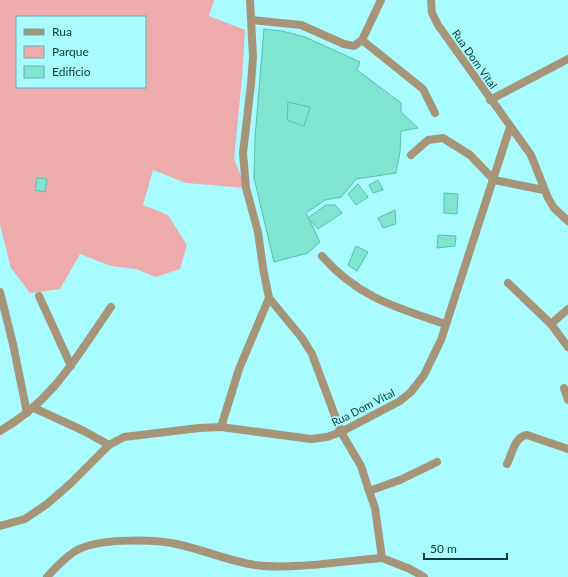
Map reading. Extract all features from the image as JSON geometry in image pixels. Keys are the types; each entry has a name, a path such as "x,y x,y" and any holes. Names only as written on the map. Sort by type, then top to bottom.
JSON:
{"street":[{"path":"250,0 252,20 252,84 243,153 246,188 258,232 262,268 269,298 302,338 312,354 341,432 361,466 375,508 382,558"},
{"path":"252,20 301,25 351,46 357,45 362,40 381,0"},
{"name":"Rua Dom Vital","path":"431,0 434,19 490,100 531,155 544,190 554,208 568,221"},
{"path":"362,40 423,89 435,113"},
{"path":"490,100 568,59"},
{"name":"Rua Dom Vital","path":"0,526 25,519 47,504 70,484 109,445 124,437 146,433 221,427 311,440 327,437 341,432 378,414 400,401 411,392 424,375 441,340 510,127"},
{"path":"410,155 428,140 443,138 470,155 494,180 544,190"},
{"path":"322,256 336,272 377,300 445,324"},
{"path":"508,283 551,324 568,347"},
{"path":"0,292 31,410"},
{"path":"39,296 71,366"},
{"path":"221,427 239,369 269,298"},
{"path":"0,431 31,410 51,392 71,366 111,307"},
{"path":"551,324 568,309"},
{"path":"564,388 568,400"},
{"path":"31,410 84,431 109,445"},
{"path":"508,464 518,439 522,436 527,435 568,449"},
{"path":"369,491 400,480 437,462"},
{"path":"47,577 68,557 80,549 102,543 156,540 181,544 254,565 280,566 382,558 410,569 424,577"}],"green space":[{"path":"0,0 214,0 209,16 245,30 234,159 246,188 186,183 153,170 143,205 168,215 187,245 180,269 156,277 136,269 111,266 80,254 60,289 30,293 11,268 0,225"}],"building":[{"path":"264,29 282,31 305,37 360,62 357,70 401,103 401,112 418,128 401,131 400,152 396,173 356,179 341,197 325,200 306,213 320,242 308,253 274,262 254,178 255,138"},
{"path":"288,102 310,107 304,126 287,120"},
{"path":"37,178 47,179 45,192 35,190"},
{"path":"378,180 383,190 373,193 369,185"},
{"path":"358,184 368,197 356,205 348,194"},
{"path":"444,193 458,194 457,214 444,213"},
{"path":"326,205 335,205 342,213 318,229 308,218"},
{"path":"395,210 396,224 383,228 378,218"},
{"path":"438,235 456,236 455,246 437,248"},
{"path":"356,246 368,252 357,271 348,265"}]}
